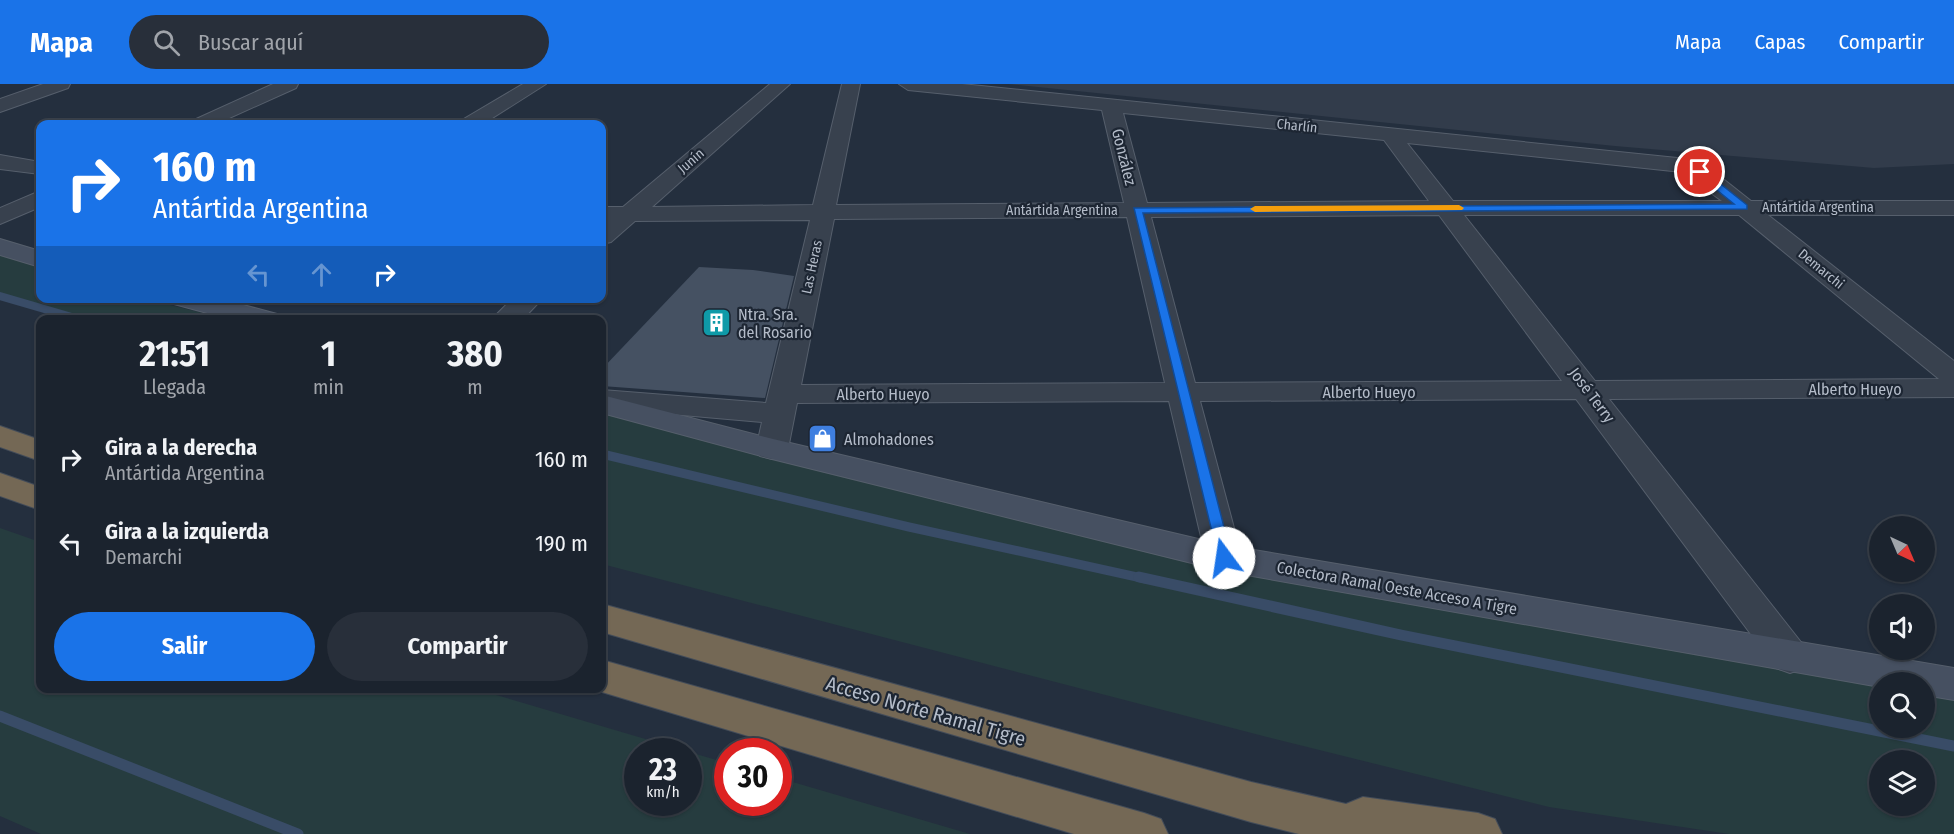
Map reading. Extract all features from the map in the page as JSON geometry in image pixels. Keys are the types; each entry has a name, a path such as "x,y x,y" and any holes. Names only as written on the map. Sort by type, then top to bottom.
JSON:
{"highway":[{"path":"0,436 36,450"},
{"path":"0,484 36,498"},
{"path":"0,498 36,504"},
{"name":"Acceso Norte Ramal Tigre","path":"606,619 1251,802"},
{"path":"606,677 1144,834"},
{"path":"1251,802 1385,834"},
{"path":"1251,802 1478,834"}],"street":[{"path":"0,106 61,84"},
{"path":"210,120 289,84"},
{"path":"477,120 537,84"},
{"name":"Junín","path":"606,234 781,84"},
{"name":"Las Heras","path":"772,449 851,84"},
{"name":"Charlín","path":"908,84 1687,166"},
{"name":"González","path":"1111,106 1224,558"},
{"name":"José Terry","path":"1391,136 1790,657"},
{"path":"0,162 36,167"},
{"name":"Demarchi","path":"1687,166 1700,172 1954,375"},
{"path":"0,217 36,200"},
{"name":"Antártida Argentina","path":"606,214 1448,208 1954,208"},
{"path":"0,247 36,258"},
{"path":"203,303 248,315"},
{"path":"511,315 525,303"},
{"name":"Alberto Hueyo","path":"606,399 782,404 1183,393 1954,388"},
{"name":"Colectora Ramal Oeste Acceso A Tigre","path":"606,405 772,449 1224,558 1954,684"}],"shaded area":[{"path":"1008,84 1954,84 1954,164 1874,168 1615,146"}],"green space":[{"path":"0,255 36,267 36,303 162,303 211,315 69,315 0,295"},
{"path":"606,414 903,489 1607,632 1869,677 1869,738 1935,738 1935,689 1954,692 1954,834 1729,834 1549,807 1267,737 606,565"},
{"path":"0,528 36,541 36,693 490,693 642,738 624,738 624,816 702,816 702,756 714,759 714,816 792,816 792,782 970,834 41,834 0,816"}],"building":[{"name":"Ntra. Sra. del Rosario","path":"699,267 753,270 794,276 765,398 606,386 606,365"}],"waterway":[{"path":"0,296 65,315"},
{"path":"606,455 909,527 1146,579"},
{"path":"1139,577 1401,635 1954,746"},
{"path":"0,716 298,834"}],"slow traffic":[{"path":"1255,209 1459,208"}],"place":[{"name":"Ntra. Sra. del Rosario","path":"717,323"},
{"name":"Almohadones","path":"823,439"}],"route":[{"path":"1224,558 1137,210 1743,207 1700,172"}]}
